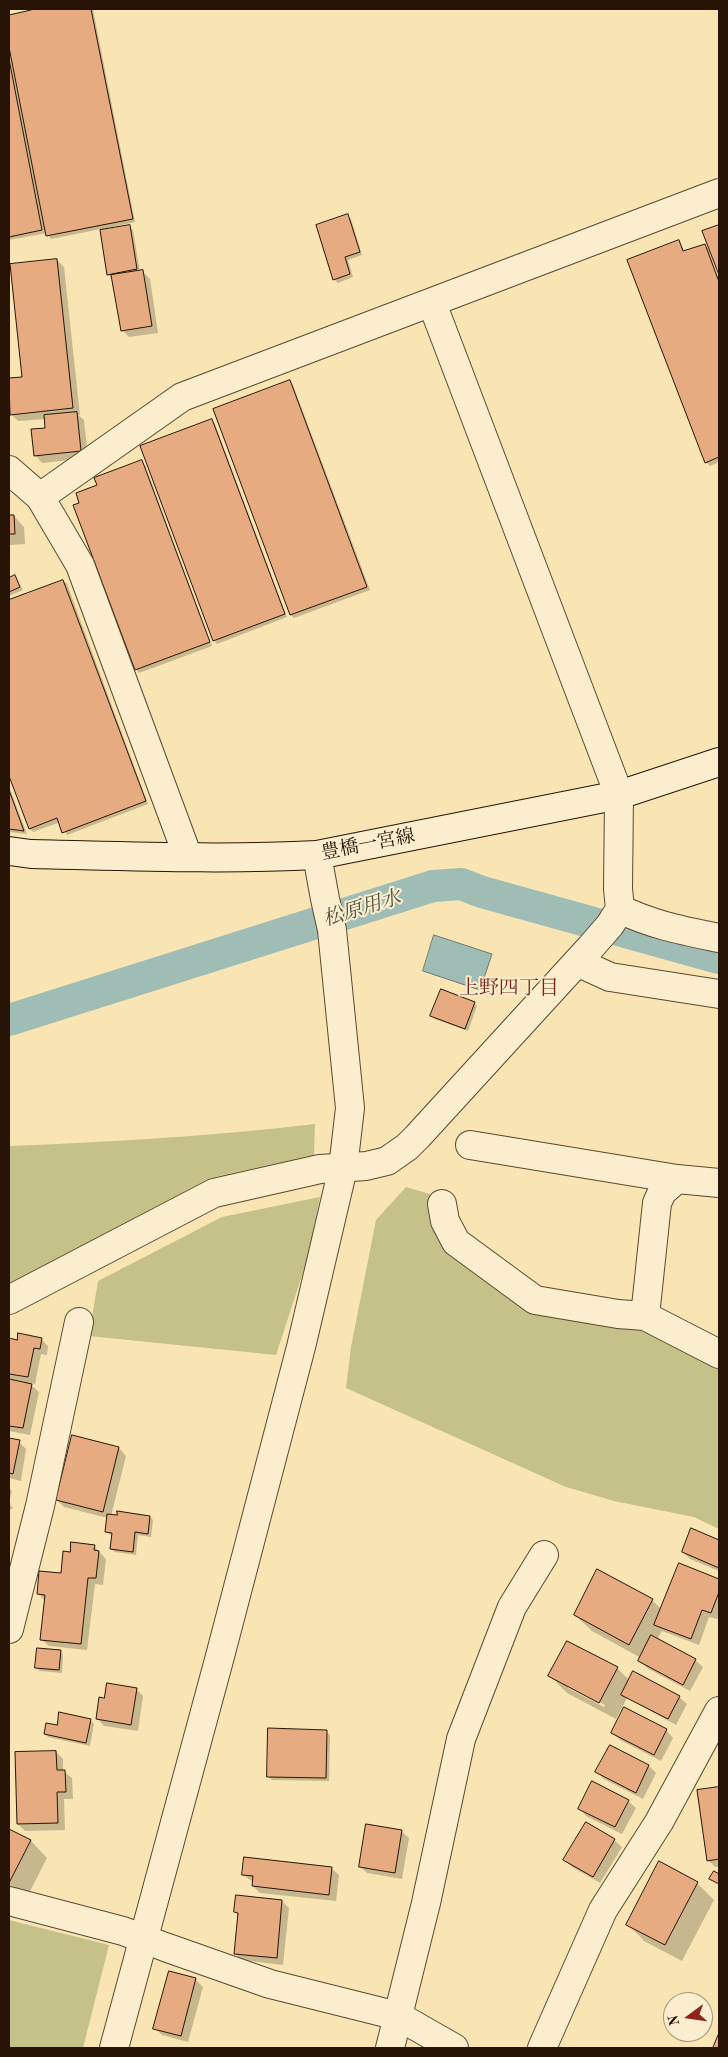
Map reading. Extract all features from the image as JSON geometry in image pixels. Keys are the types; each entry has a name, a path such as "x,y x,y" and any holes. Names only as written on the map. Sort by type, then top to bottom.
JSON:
{"street":[{"path":"40,497 182,397 719,193"},
{"path":"9,1300 214,1193 320,1170 366,1166 387,1161 407,1147 584,955 615,917 618,889 619,795 432,302"},
{"path":"9,470 40,497 80,565 188,857"},
{"name":"豊橋一宮線","path":"9,852 30,854 267,858 317,855 619,795 719,762"},
{"path":"114,2048 299,1357 343,1168 350,1108 332,930 317,855"},
{"path":"615,917 635,917 668,928 719,938"},
{"path":"584,955 610,977 719,994"},
{"path":"470,1145 678,1179 719,1183"},
{"path":"645,1316 657,1203 662,1192 678,1179"},
{"path":"442,1204 445,1221 456,1242 535,1300 618,1314 645,1316 719,1354"},
{"path":"9,1629 40,1506 79,1322"},
{"path":"390,2048 426,1903 461,1739 512,1607 544,1555"},
{"path":"542,2048 604,1910 659,1822 719,1711"},
{"path":"9,1901 93,1922 270,1984 398,2016 454,2048"}],"shaded area":[{"path":"315,1124 314,1155 210,1178 85,1244 9,1288 9,1146 162,1138"},
{"path":"406,1187 433,1195 534,1310 646,1326 719,1366 719,1529 694,1517 614,1501 566,1487 346,1388 351,1347 376,1220"},
{"path":"320,1197 308,1257 276,1355 89,1336 98,1281 222,1217"},
{"path":"9,1920 109,1945 83,2048 9,2048"}],"water":[{"path":"434,935 492,954 480,990 423,971"}],"building":[{"path":"31,9 91,9 133,219 46,236 9,47 9,15"},
{"path":"9,59 42,230 9,237"},
{"path":"348,214 360,252 345,257 350,274 333,280 316,225"},
{"path":"130,225 137,269 107,275 100,230"},
{"path":"719,225 719,275 702,231"},
{"path":"679,240 683,251 705,244 719,282 719,457 705,463 627,260"},
{"path":"57,259 73,408 10,415 9,378 22,377 10,264"},
{"path":"143,270 152,326 121,331 111,275"},
{"path":"290,380 367,587 290,615 213,409"},
{"path":"77,412 81,451 34,456 31,429 45,428 44,415"},
{"path":"212,419 285,614 213,641 140,446"},
{"path":"142,460 210,642 135,670 73,505 79,503 76,493 97,485 94,478"},
{"path":"9,515 14,515 15,534 9,534"},
{"path":"15,575 20,587 9,592 9,578"},
{"path":"63,580 146,801 62,833 57,818 29,829 9,776 9,600"},
{"path":"9,790 24,831 9,829"},
{"path":"441,989 475,1002 465,1029 430,1016"},
{"path":"18,1333 42,1338 40,1349 34,1348 28,1377 9,1374 9,1338 17,1340"},
{"path":"9,1379 32,1384 23,1428 9,1426"},
{"path":"72,1435 119,1447 103,1512 56,1500"},
{"path":"9,1438 20,1440 13,1474 9,1473"},
{"path":"117,1511 150,1516 148,1534 135,1532 133,1552 110,1549 112,1533 105,1532 107,1514 117,1515"},
{"path":"691,1528 719,1540 719,1568 682,1552"},
{"path":"71,1542 95,1545 94,1550 99,1551 96,1578 88,1578 81,1644 40,1640 45,1595 37,1594 39,1571 61,1573 63,1551 70,1552"},
{"path":"679,1563 719,1579 719,1592 711,1613 702,1610 691,1639 654,1625"},
{"path":"597,1569 653,1599 629,1645 574,1615"},
{"path":"651,1635 696,1659 683,1685 638,1661"},
{"path":"567,1641 618,1667 599,1703 548,1676"},
{"path":"37,1648 61,1650 59,1670 35,1668"},
{"path":"633,1671 680,1696 668,1719 621,1695"},
{"path":"107,1683 137,1688 131,1725 96,1719 99,1697 104,1698"},
{"path":"624,1707 667,1729 654,1755 611,1733"},
{"path":"59,1712 91,1719 86,1743 44,1734 46,1723 57,1725"},
{"path":"268,1728 327,1730 326,1778 267,1777"},
{"path":"610,1745 649,1765 636,1793 595,1772"},
{"path":"56,1751 57,1770 65,1770 66,1792 57,1792 58,1823 17,1824 15,1752"},
{"path":"592,1781 629,1800 615,1827 578,1809"},
{"path":"719,1787 719,1859 707,1861 697,1790"},
{"path":"586,1822 615,1839 593,1877 563,1860"},
{"path":"366,1824 402,1830 395,1873 359,1867"},
{"path":"9,1829 31,1840 9,1883"},
{"path":"244,1857 332,1867 329,1895 252,1886 253,1876 242,1875"},
{"path":"659,1861 698,1882 665,1945 626,1925"},
{"path":"714,1871 719,1874 719,1884 709,1879"},
{"path":"236,1895 282,1900 277,1958 234,1954 238,1913 234,1912"},
{"path":"169,1971 196,1978 181,2036 153,2029"},
{"path":"719,2033 719,2048 713,2048"}],"waterway":[{"name":"松原用水","path":"9,1020 433,886 461,884 482,892 719,958"}],"district":[{"name":"上野四丁目","path":"509,989"}]}
